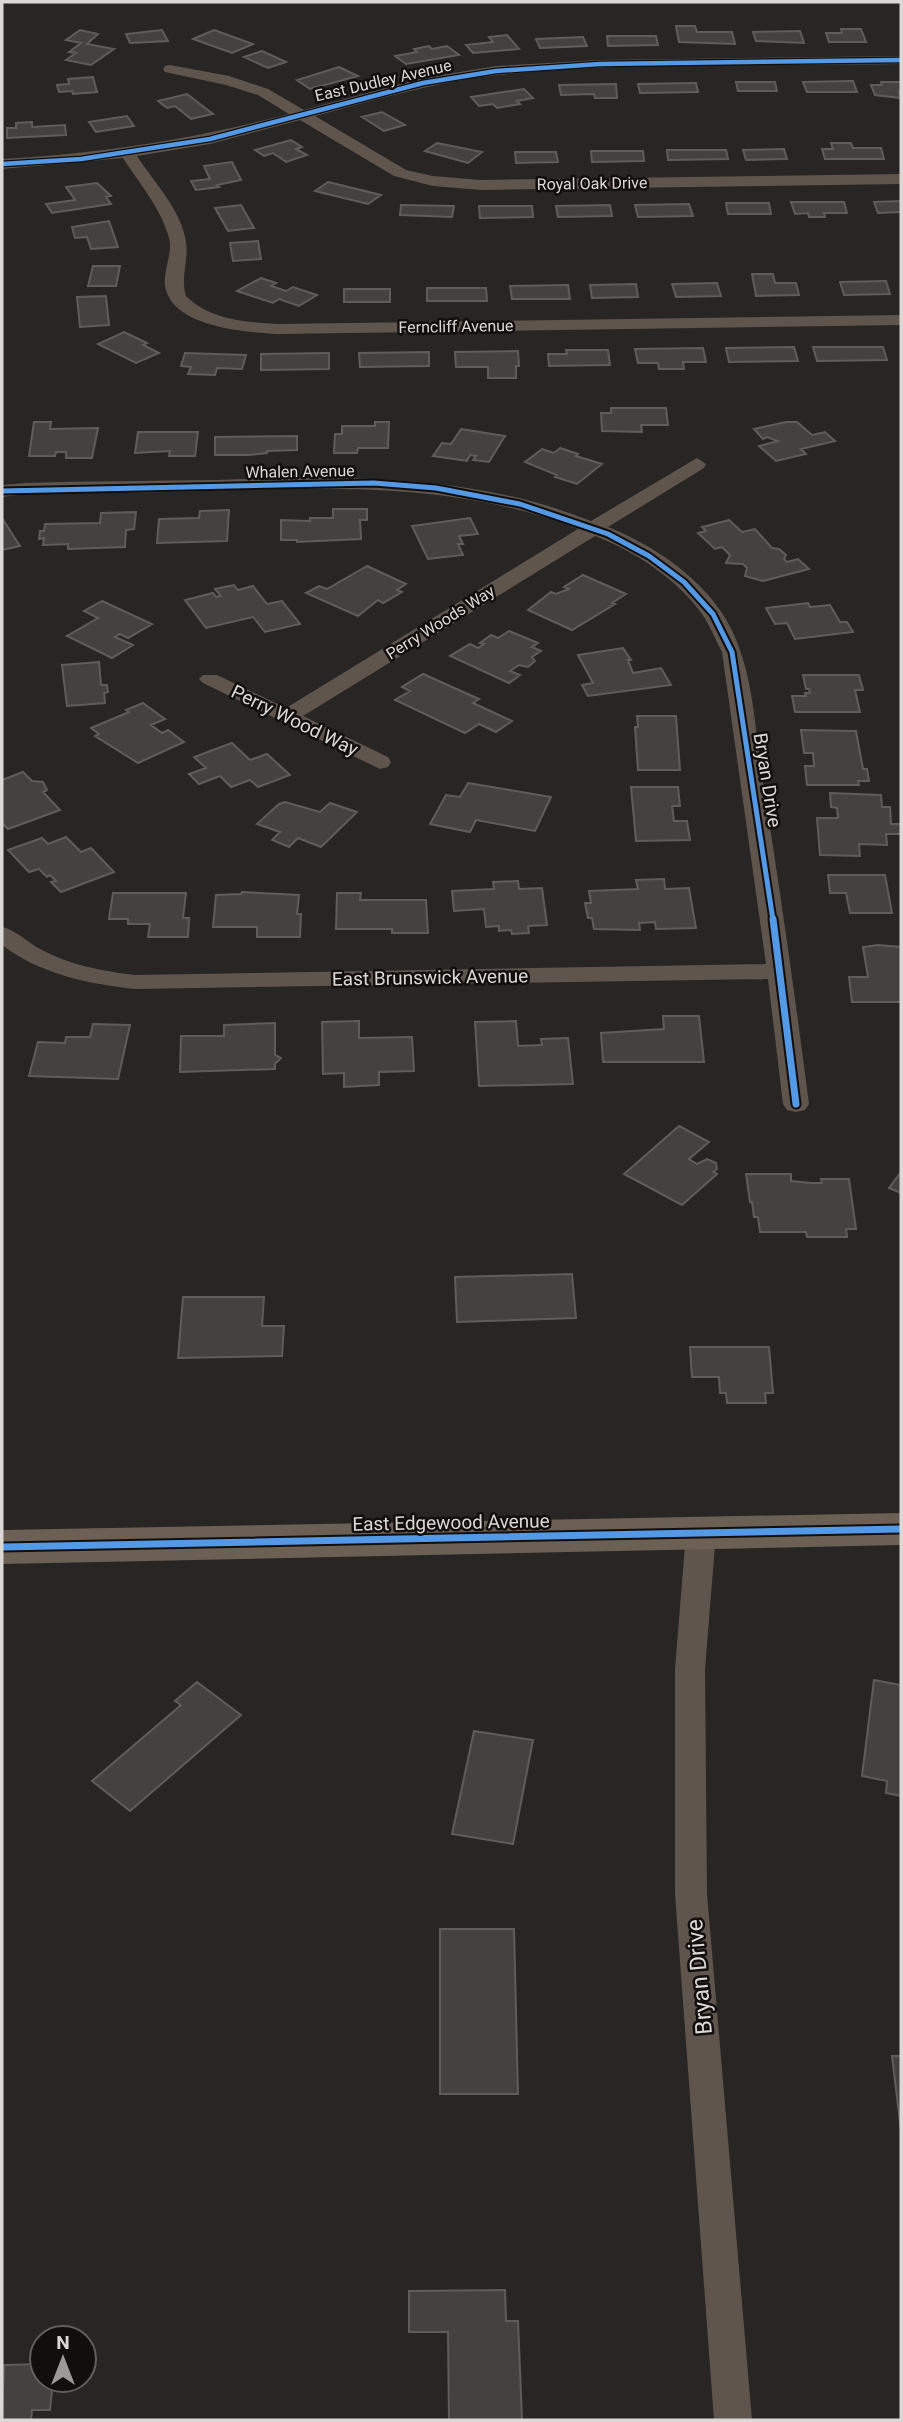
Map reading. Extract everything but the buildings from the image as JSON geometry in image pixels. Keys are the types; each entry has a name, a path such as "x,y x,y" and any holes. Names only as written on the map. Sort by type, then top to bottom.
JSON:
{"main road":[{"name":"East Edgewood Avenue","path":"2,1547 901,1528"}],"street":[{"name":"East Dudley Avenue","path":"2,164 128,154 209,139 423,83 539,66 901,60"},
{"name":"Royal Oak Drive","path":"170,69 245,85 263,92 387,167 407,175 452,184 901,179"},
{"name":"Ferncliff Avenue","path":"128,154 175,231 178,250 174,286 176,295 201,315 235,326 277,329 901,320"},
{"name":"Perry Woods Way","path":"288,716 697,464"},
{"name":"Whalen Avenue","path":"2,491 402,485 502,499 555,514 593,529"},
{"name":"Bryan Drive","path":"593,529 652,558 687,584 713,614 730,646 773,921 777,971 796,1104"},
{"name":"Perry Wood Way","path":"210,679 380,762"},
{"name":"East Brunswick Avenue","path":"2,934 41,960 83,974 150,982 777,971"},
{"name":"Bryan Drive","path":"701,1533 690,1669 691,1894 733,2420"}],"cycle path":[{"path":"2,164 81,159 210,139 423,83 496,71 600,64 901,60"},
{"path":"2,491 343,482 436,488 476,494 564,517 608,534 649,556 684,582 713,614 732,652 773,921 796,1104"},
{"path":"2,1547 901,1529"}]}
